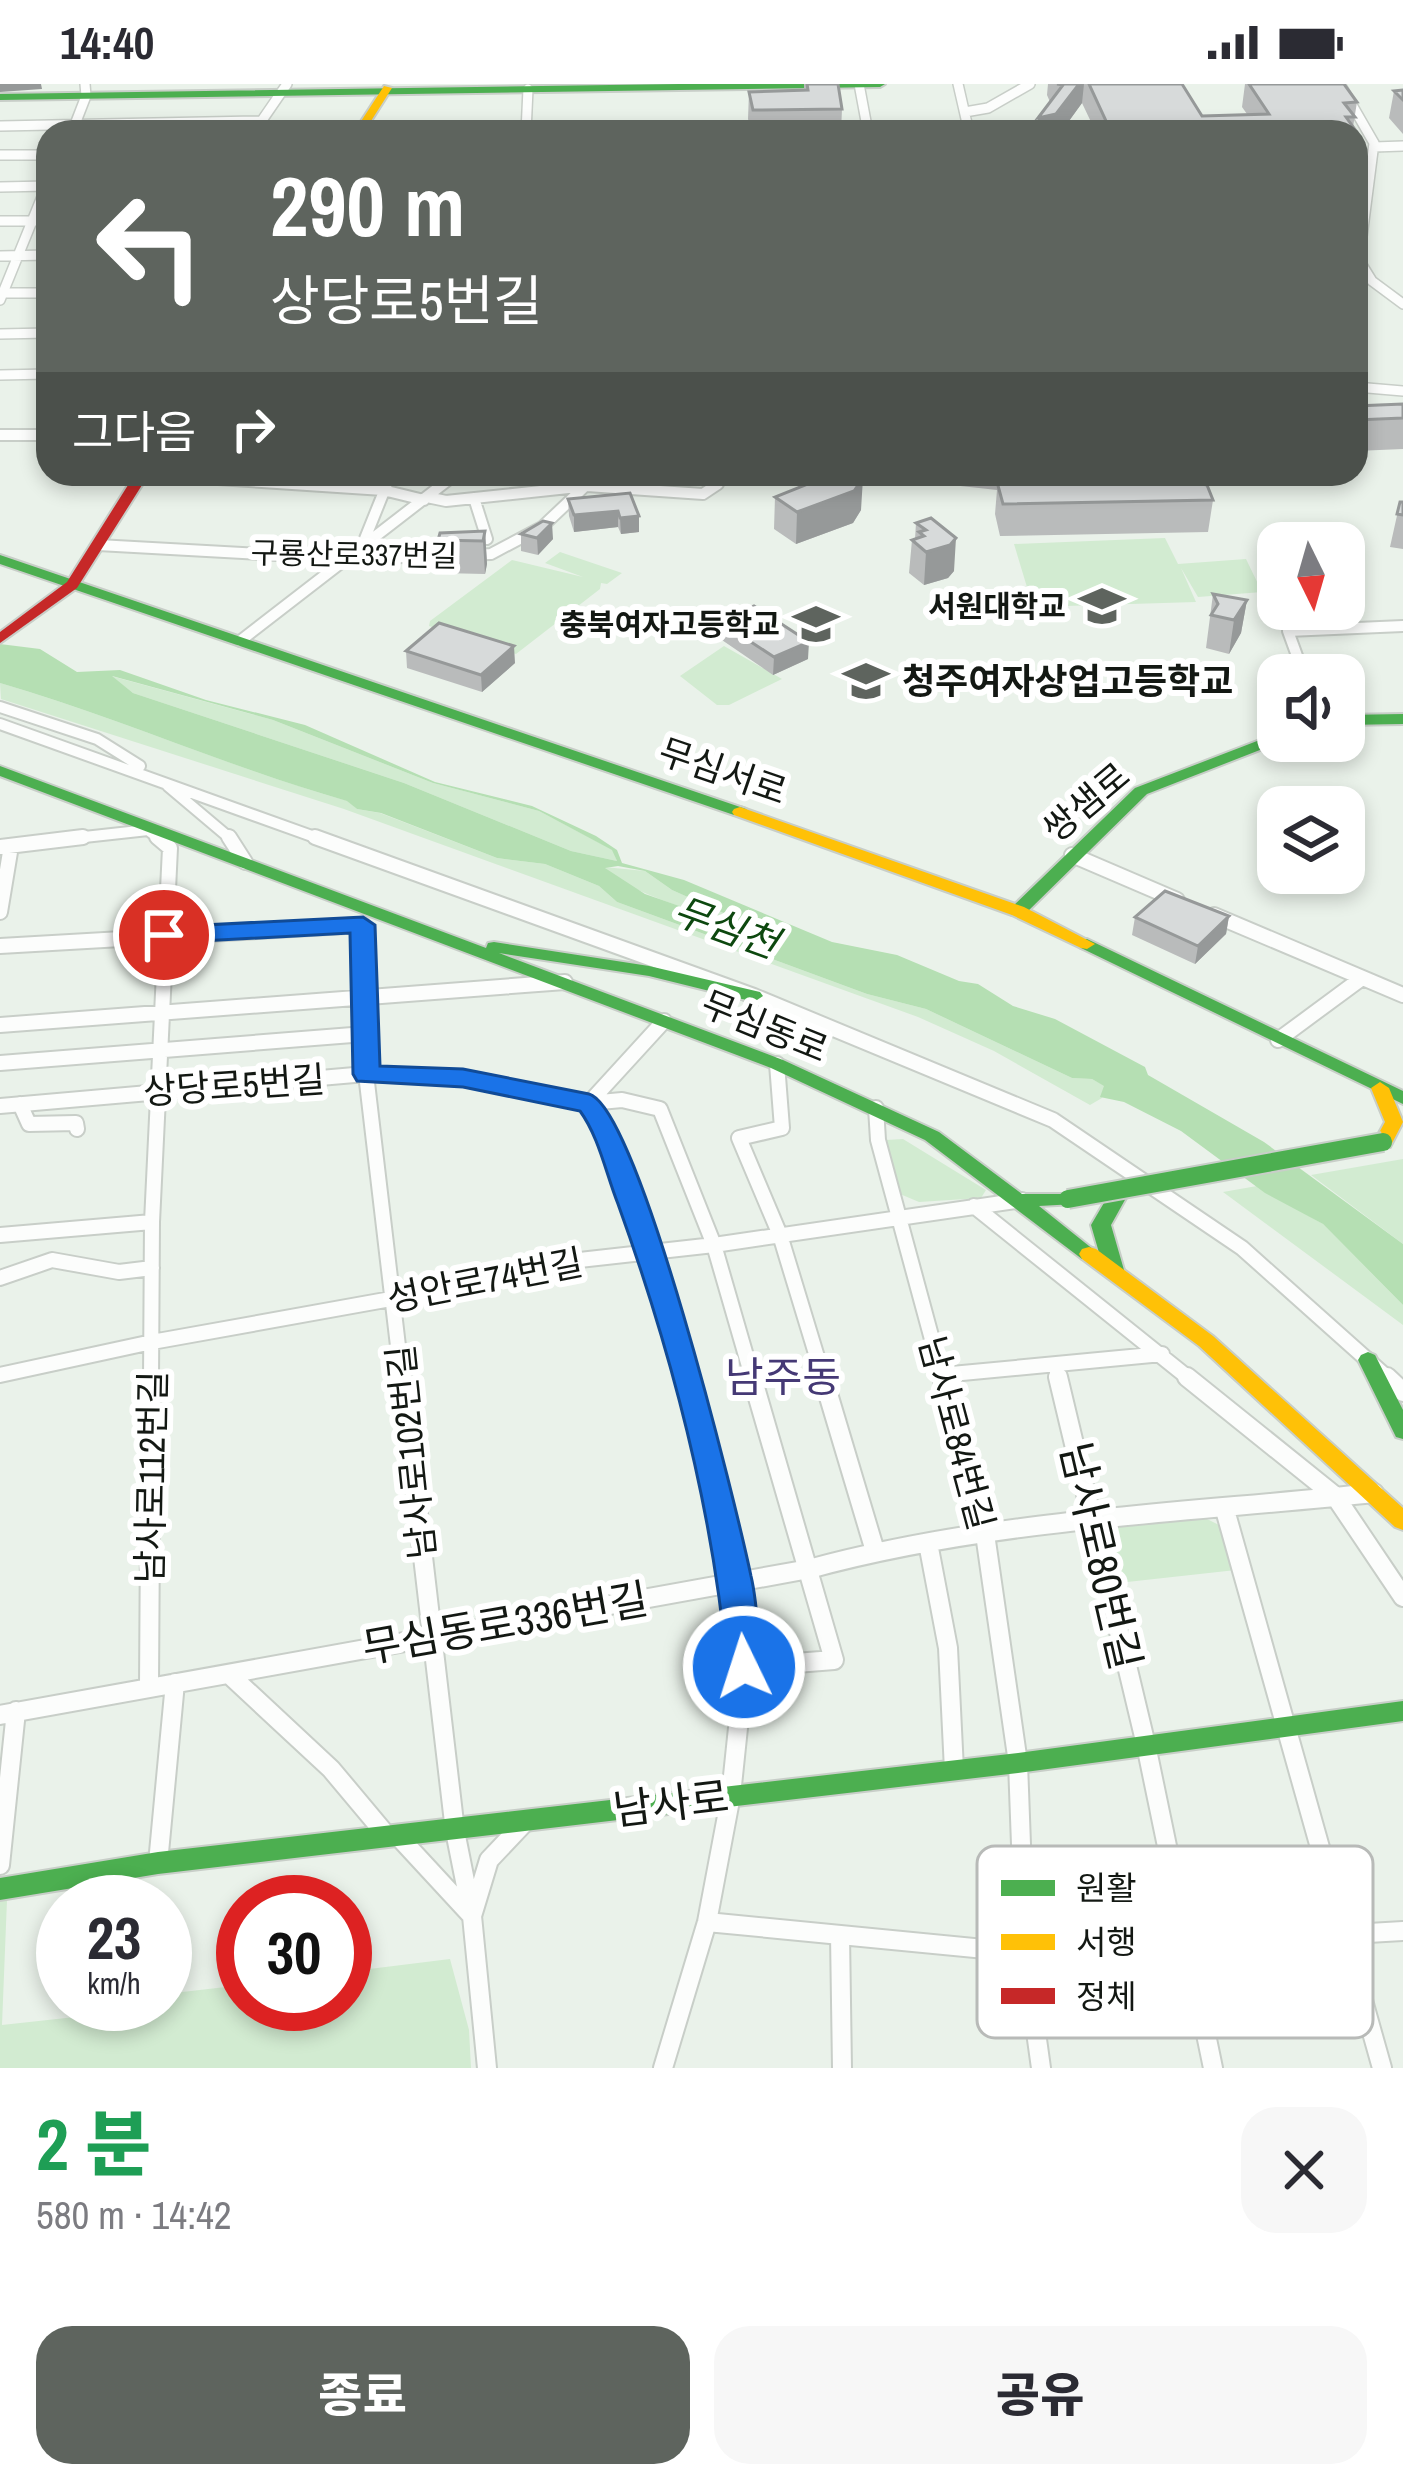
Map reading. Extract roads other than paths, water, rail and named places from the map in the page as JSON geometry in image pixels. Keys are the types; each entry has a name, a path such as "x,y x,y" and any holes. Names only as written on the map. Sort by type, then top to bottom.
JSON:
{"street":[{"path":"856,84 865,120"},
{"path":"0,97 85,90 880,84"},
{"path":"958,84 967,120"},
{"path":"965,112 988,108 1030,84"},
{"path":"1340,84 1359,120"},
{"path":"262,120 284,88"},
{"path":"367,120 387,88"},
{"path":"527,120 528,89"},
{"path":"76,120 85,90"},
{"path":"0,125 36,126"},
{"path":"1368,136 1374,147 1368,188"},
{"path":"1374,147 1403,146"},
{"path":"0,155 36,155"},
{"path":"0,187 36,185"},
{"path":"36,208 1,296 36,294"},
{"path":"0,221 36,221"},
{"path":"0,256 36,255"},
{"path":"1368,279 1403,304"},
{"path":"0,334 36,333"},
{"path":"0,375 36,374"},
{"path":"1368,388 1403,391"},
{"path":"0,435 36,435"},
{"path":"0,639 72,585 134,486"},
{"path":"346,486 426,498 587,486 703,494 715,486"},
{"path":"361,551 385,486"},
{"path":"240,641 441,486"},
{"name":"구룡산로337번길","path":"98,544 348,560 491,554 542,526 587,486"},
{"name":"구룡산로337번길","path":"473,498 487,539"},
{"name":"무심서로","path":"0,560 1018,911 1279,1040 1403,1095"},
{"path":"1296,654 1288,631 1403,626"},
{"path":"0,707 97,739 159,778 231,839 245,862"},
{"path":"1365,720 1403,719"},
{"path":"0,724 754,995 1053,1120 1242,1248 1403,1392"},
{"name":"쌍샘로","path":"1018,911 1141,790 1257,746"},
{"name":"무심동로","path":"0,771 148,830 245,862 370,919 451,940 777,1064 932,1136 1206,1341 1403,1521"},
{"path":"1,905 5,847 148,830"},
{"name":"남사로112번길","path":"148,830 170,848 158,1011 152,1222 149,1685"},
{"path":"1072,855 1403,995"},
{"path":"0,946 370,919"},
{"name":"남사로102번길","path":"370,919 364,995 366,1074 487,2068"},
{"path":"451,940 632,968 754,995"},
{"path":"1279,1040 1362,978"},
{"path":"0,1025 565,982"},
{"path":"663,2068 707,1922 731,1795 744,1667 736,1581 680,1350 650,1253 600,1119 589,1103 664,1021"},
{"path":"0,1063 365,1034"},
{"path":"777,1064 782,1128 739,1138 780,1235 875,1551"},
{"name":"상당로5번길","path":"0,1106 366,1074 463,1078 589,1103 622,1100 660,1109 714,1246"},
{"path":"1380,1088 1395,1118 1393,1131 1383,1142"},
{"name":"상당로5번길","path":"20,1104 29,1124 76,1123 77,1130"},
{"name":"남사로84번길","path":"877,1108 878,1140 985,1534 1018,1763 1021,1846"},
{"path":"1023,1200 1068,1199 1403,1138"},
{"path":"1114,1270 1101,1225 1122,1189"},
{"name":"성안로74번길","path":"0,1375 152,1342 463,1286 517,1267 714,1246 1023,1200"},
{"path":"974,1206 1335,1496 1403,1597"},
{"path":"0,1235 152,1222"},
{"path":"714,1246 835,1660 744,1667"},
{"path":"0,1278 52,1260 119,1272 152,1268"},
{"path":"941,1375 1162,1354"},
{"path":"1368,1360 1403,1431"},
{"name":"남사로80번길","path":"1056,1367 1166,1846"},
{"name":"무심동로336번길","path":"8,1713 809,1569 875,1551 985,1534 1376,1492"},
{"path":"1225,1510 1320,1846"},
{"path":"928,1543 948,1648 953,1770"},
{"path":"231,1676 331,1769 472,1916 489,1860 524,1822"},
{"path":"158,1863 175,1683"},
{"name":"남사로","path":"0,1889 158,1863 1018,1763 1403,1711"},
{"path":"0,1865 8,1713"},
{"path":"707,1922 977,1948"},
{"path":"1373,1933 1403,1931"},
{"path":"840,1935 842,2068"},
{"path":"1373,2036 1382,2068"},
{"name":"남사로84번길","path":"1037,2038 1041,2068"},
{"name":"남사로80번길","path":"1206,2038 1213,2068"}],"water":[{"name":"무심천","path":"0,644 40,649 77,672 120,670 206,700 305,725 435,782 532,806 596,836 617,850 622,863 684,880 832,942 897,955 978,984 1013,1006 1055,1019 1145,1067 1148,1075 1264,1142 1403,1244 1403,1305 1323,1224 1265,1193 1181,1131 1124,1102 1100,1097 1104,1086 1092,1079 1072,1078 926,1009 867,994 617,902 599,886 545,864 497,858 381,813 357,809 347,801 0,683","holes":["112,676 273,720 433,783 539,811 612,850 617,861 571,851 404,783 133,693","605,868 645,871 672,890 764,931 751,931 645,894"]}],"place":[{"name":"서원대학교","path":"1102,606"},
{"name":"충북여자고등학교","path":"816,624"},
{"name":"청주여자상업고등학교","path":"866,681"}],"district":[{"name":"남주동","path":"783,1377"}]}
